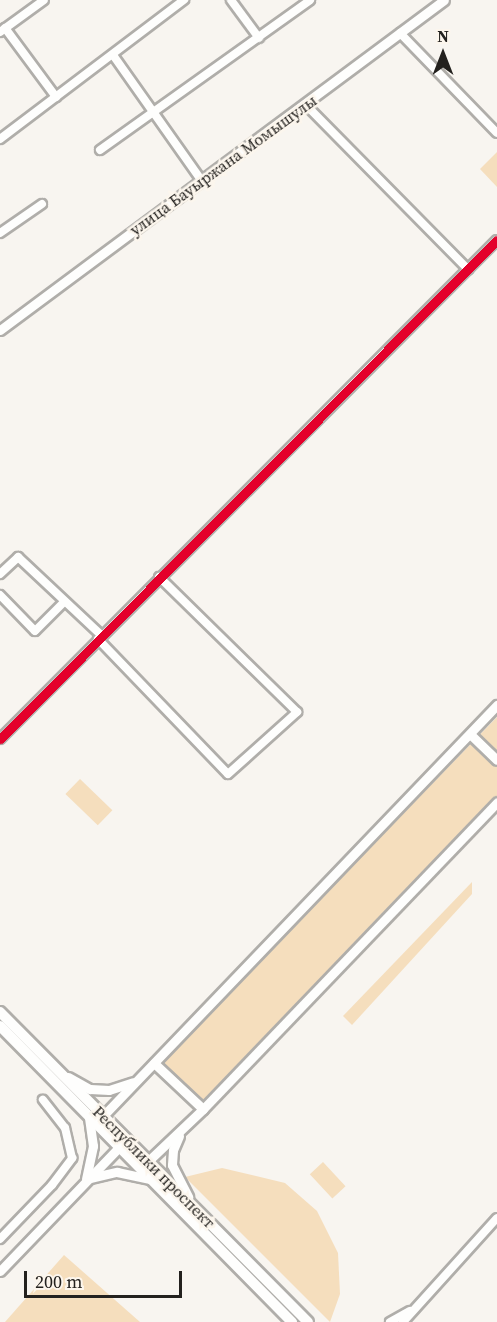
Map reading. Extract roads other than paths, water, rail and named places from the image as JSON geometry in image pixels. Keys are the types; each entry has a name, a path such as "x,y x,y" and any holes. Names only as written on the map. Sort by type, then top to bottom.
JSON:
{"highway":[{"name":"Республики проспект","path":"0,1012 61,1073 96,1118"},
{"name":"Республики проспект","path":"0,1026 123,1143 148,1160 308,1322"},
{"name":"Республики проспект","path":"123,1143 140,1168 292,1322"}],"main road":[{"name":"улица Бауыржана Момышулы","path":"0,330 306,105 444,0"},
{"path":"85,1180 92,1153 96,1118 138,1080 497,705"},
{"path":"470,734 497,760"},
{"path":"194,1206 175,1177 172,1150 177,1138 497,802"},
{"path":"154,1063 200,1112"},
{"path":"61,1073 90,1089 109,1090 138,1080"},
{"path":"140,1168 200,1112"},
{"path":"0,1271 123,1143"},
{"path":"85,1180 117,1172 151,1179"}],"street":[{"path":"44,0 3,31 56,97"},
{"path":"0,139 184,0"},
{"path":"231,0 259,38"},
{"path":"100,150 310,0"},
{"path":"400,33 497,133"},
{"path":"113,55 202,181"},
{"path":"306,105 468,269"},
{"path":"0,233 42,204"},
{"path":"0,739 99,637 497,240"},
{"path":"0,574 18,557 99,637 228,774 297,712 159,577"},
{"path":"0,595 35,631 64,602"},
{"path":"0,1239 52,1185 72,1158 65,1128 43,1100"},
{"path":"404,1322 412,1310 497,1218"},
{"path":"390,1322 412,1310"}]}
